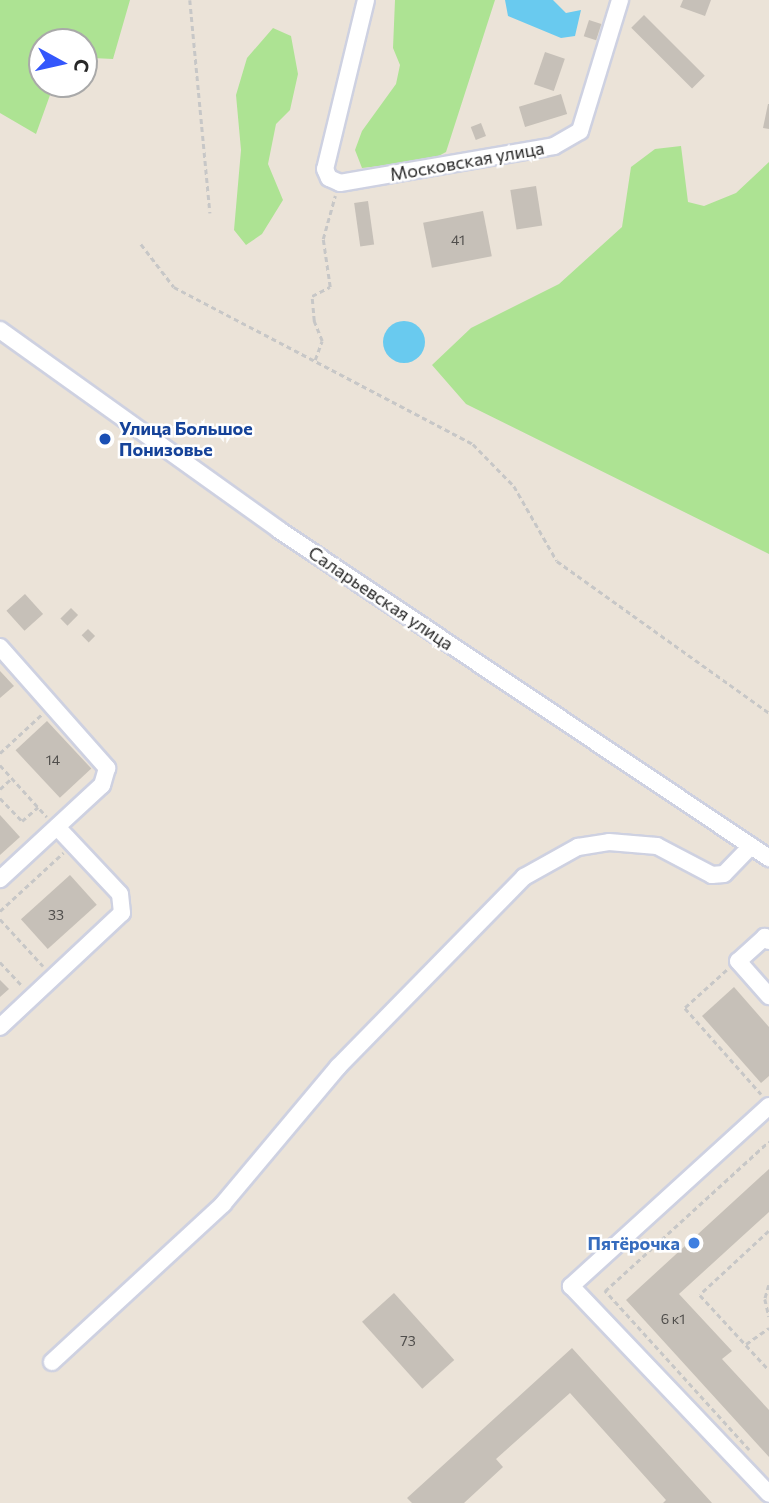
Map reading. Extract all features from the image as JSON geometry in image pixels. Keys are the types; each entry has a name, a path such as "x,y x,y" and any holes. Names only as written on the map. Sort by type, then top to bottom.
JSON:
{"street":[{"path":"340,183 329,178 325,169 366,0"},
{"name":"Московская улица","path":"340,183 554,146 580,131 620,0"},
{"name":"Саларьевская улица","path":"0,330 279,530 769,858"},
{"path":"0,647 107,768 102,785 0,879"},
{"path":"0,1027 122,912 120,894 57,827"},
{"path":"52,1362 223,1204 400,1001 533,871 578,847 635,842 671,852 712,875 724,874 751,846"},
{"path":"769,942 765,937 738,961 769,996"},
{"path":"769,1104 571,1286 769,1494"}],"path":[{"path":"190,0 210,214"},
{"path":"315,360 322,341 312,296 330,287 324,224 340,183"},
{"path":"141,244 174,286 473,444 514,486 557,561 769,713"},
{"path":"0,753 41,715"},
{"path":"0,765 44,813"},
{"path":"0,789 12,778"},
{"path":"0,798 22,821 38,807"},
{"path":"0,911 63,853"},
{"path":"0,919 45,968"},
{"path":"738,961 685,1008 769,1104"},
{"path":"0,962 23,988"},
{"path":"751,1452 605,1291 769,1141"},
{"path":"768,1234 700,1295 769,1370"},
{"path":"769,1285 769,1317"},
{"path":"746,1344 769,1328"}],"green space":[{"path":"0,0 130,0 113,59 98,58 98,28 28,28 28,98 49,98 36,134 0,113"},
{"path":"395,0 495,0 446,152 431,160 362,168 355,150 362,131 396,84 400,65 393,48"},
{"path":"273,28 291,36 298,74 290,110 276,124 268,164 283,200 262,234 246,245 234,230 241,150 236,95 247,58"},
{"path":"681,146 688,202 704,206 736,193 769,162 769,554 466,404 432,365 471,328 559,284 622,227 631,167 655,149"}],"water":[{"path":"505,0 553,0 566,13 581,10 575,36 561,38 508,16"},
{"path":"404,321 419,327 425,342 419,357 404,363 389,357 383,342 389,327"}],"building":[{"path":"683,0 711,0 705,16 680,7"},
{"path":"644,15 705,76 692,89 631,28"},
{"path":"589,20 601,24 596,40 584,36"},
{"path":"545,52 565,59 554,91 534,84"},
{"path":"561,94 567,114 525,127 519,107"},
{"path":"769,104 769,129 763,128"},
{"path":"481,123 486,136 476,140 471,127"},
{"path":"536,186 542,226 517,230 510,190"},
{"path":"368,201 374,245 360,247 354,203"},
{"path":"483,211 492,256 432,268 423,223"},
{"path":"25,594 43,614 24,631 6,611"},
{"path":"71,608 78,615 67,626 60,619"},
{"path":"88,629 95,636 89,642 82,635"},
{"path":"0,671 14,686 0,698"},
{"path":"47,721 91,769 60,798 16,750"},
{"path":"0,815 20,837 0,855"},
{"path":"70,875 97,905 48,949 21,919"},
{"path":"0,980 9,989 0,997"},
{"path":"734,987 769,1027 769,1076 761,1083 702,1016"},
{"path":"769,1169 769,1212 679,1294 732,1351 722,1359 769,1410 769,1457 626,1300"},
{"path":"394,1293 454,1360 422,1389 362,1322"},
{"path":"572,1348 712,1503 663,1503 666,1500 570,1393 496,1459 503,1467 464,1503 412,1503 407,1498"}],"place":[{"name":"Улица Большое Понизовье","path":"105,439"},
{"name":"Пятёрочка","path":"694,1243"}]}
